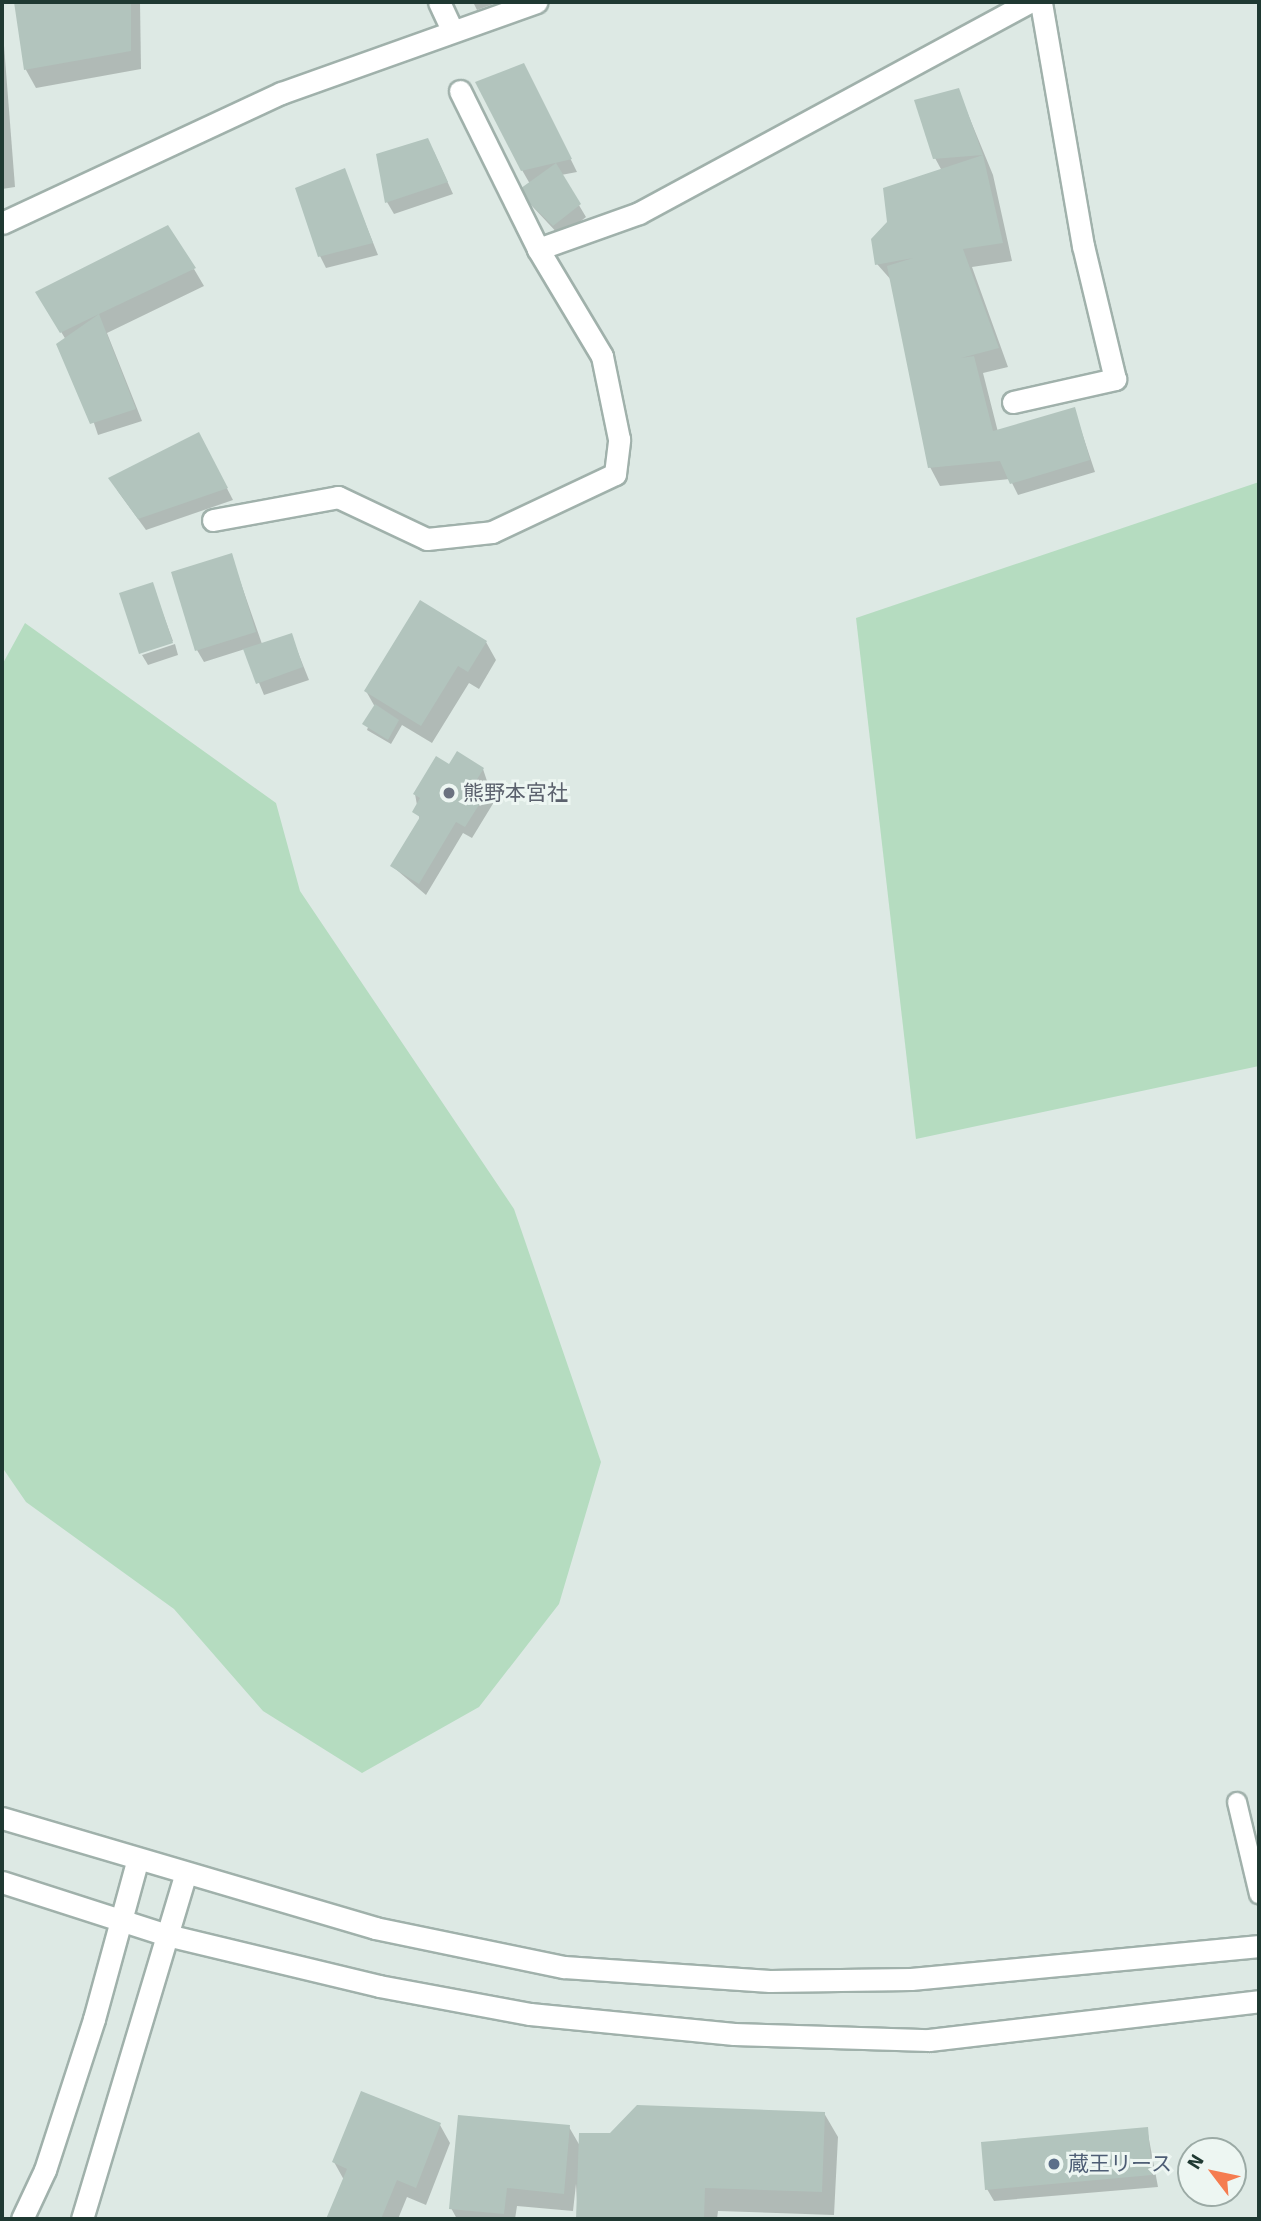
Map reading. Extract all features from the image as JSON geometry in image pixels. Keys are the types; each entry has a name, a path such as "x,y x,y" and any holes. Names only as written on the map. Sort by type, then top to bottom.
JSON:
{"street":[{"path":"439,2 452,30"},
{"path":"2,223 281,93 536,2"},
{"path":"538,249 639,213 1030,2"},
{"path":"1013,402 1115,379 1083,246 1041,2"},
{"path":"213,520 338,497 427,539 479,533 615,474 619,439 602,356 538,249 460,90"},
{"path":"2,1818 185,1875 469,1950 564,1967 743,1979 976,1975 1259,1946"},
{"path":"22,2219 45,2170 137,1862"},
{"path":"82,2219 185,1875"},
{"path":"2,1882 167,1935 530,2014 734,2034 929,2040 1259,2001"}],"lane":[{"path":"1237,1802 1259,1894"}],"green space":[{"path":"1259,482 1259,1066 916,1139 856,618"},
{"path":"25,623 276,803 300,891 514,1209 601,1462 559,1604 479,1707 362,1773 263,1711 174,1609 26,1502 2,1467 2,665"}],"building":[{"path":"14,2 131,2 131,51 24,70"},
{"path":"524,63 572,159 521,171 475,82"},
{"path":"959,88 983,155 933,159 914,100"},
{"path":"428,138 448,182 385,203 376,154"},
{"path":"983,155 1003,243 963,249 999,348 961,358 974,356 993,431 1075,407 1090,460 1010,484 1000,461 928,468 887,266 913,258 875,265 871,239 887,222 883,188"},
{"path":"556,163 581,204 553,226 517,191"},
{"path":"345,168 373,243 318,257 295,188"},
{"path":"168,225 196,268 60,333 35,292"},
{"path":"99,314 136,409 90,424 56,344"},
{"path":"199,432 228,488 138,519 108,478"},
{"path":"232,553 256,632 195,651 171,572"},
{"path":"153,582 173,643 139,654 119,593"},
{"path":"420,600 487,641 468,672 458,666 421,726 364,691"},
{"path":"292,633 303,667 256,684 243,649"},
{"path":"375,704 399,720 388,740 362,724"},
{"path":"457,751 484,768 476,781 489,789 465,827 456,822 419,884 390,866 420,817 412,812 420,798 413,794 436,756 449,764"},
{"path":"361,2091 441,2123 416,2188 397,2180 381,2219 326,2219 347,2169 332,2162"},
{"path":"637,2105 825,2112 822,2192 705,2188 704,2219 576,2219 579,2133 610,2133"},
{"path":"458,2115 570,2125 564,2194 507,2188 504,2214 449,2209"},
{"path":"1148,2127 1152,2175 985,2190 981,2142"}],"place":[{"name":"熊野本宮社","path":"449,793"},
{"name":"蔵王リース","path":"1054,2164"}]}
